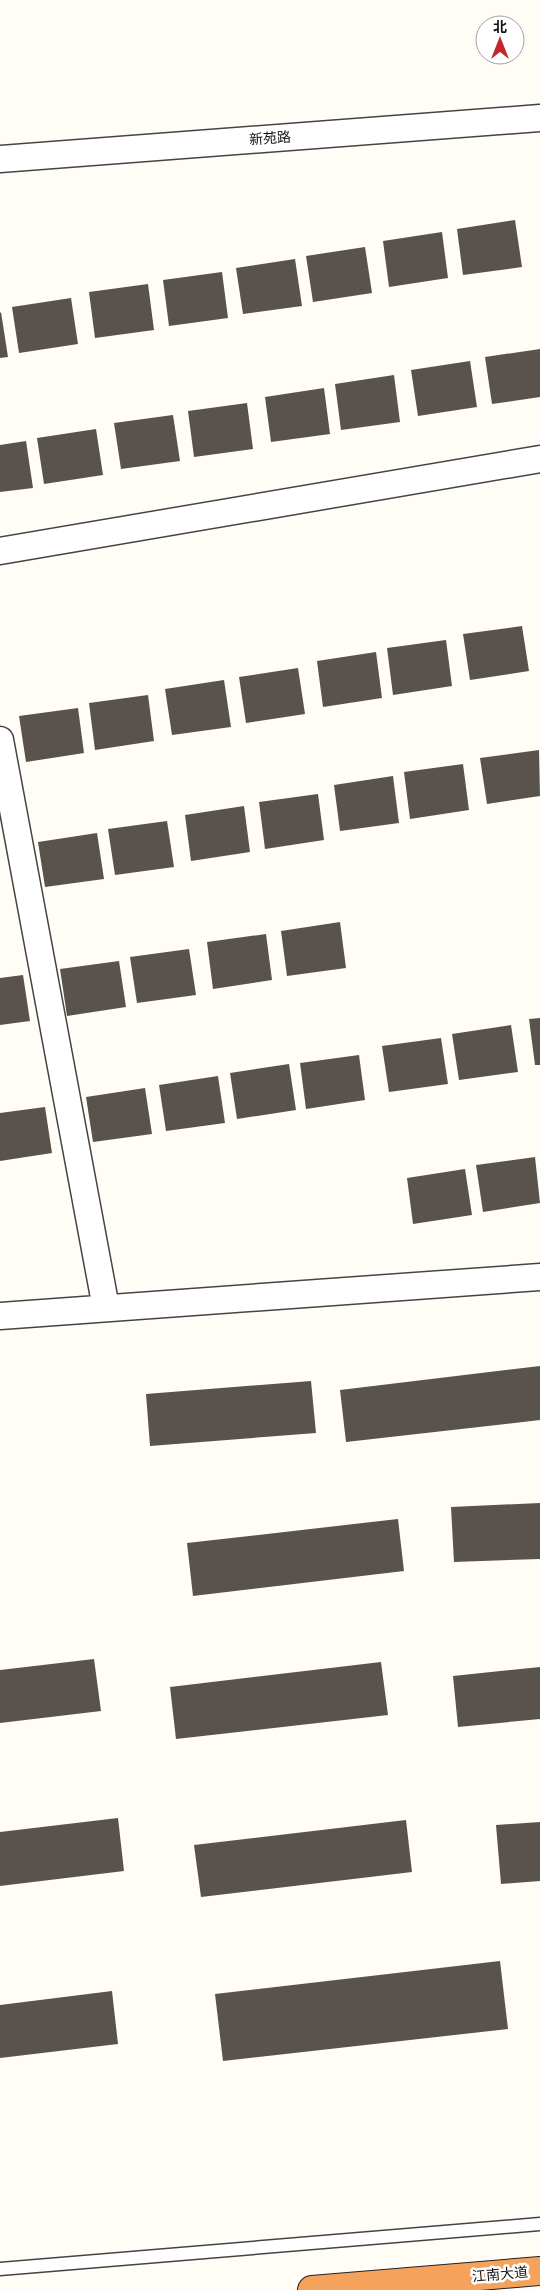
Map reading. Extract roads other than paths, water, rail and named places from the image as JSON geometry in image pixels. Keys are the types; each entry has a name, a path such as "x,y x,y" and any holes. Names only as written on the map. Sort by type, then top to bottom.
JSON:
{"highway":[{"name":"江南大道","path":"312,2290 540,2271"}],"street":[{"name":"新苑路","path":"0,159 540,118"},
{"path":"0,550 540,459"},
{"path":"0,740 106,1308"},
{"path":"0,1316 540,1276"}],"lane":[{"path":"0,2269 540,2224"}]}
